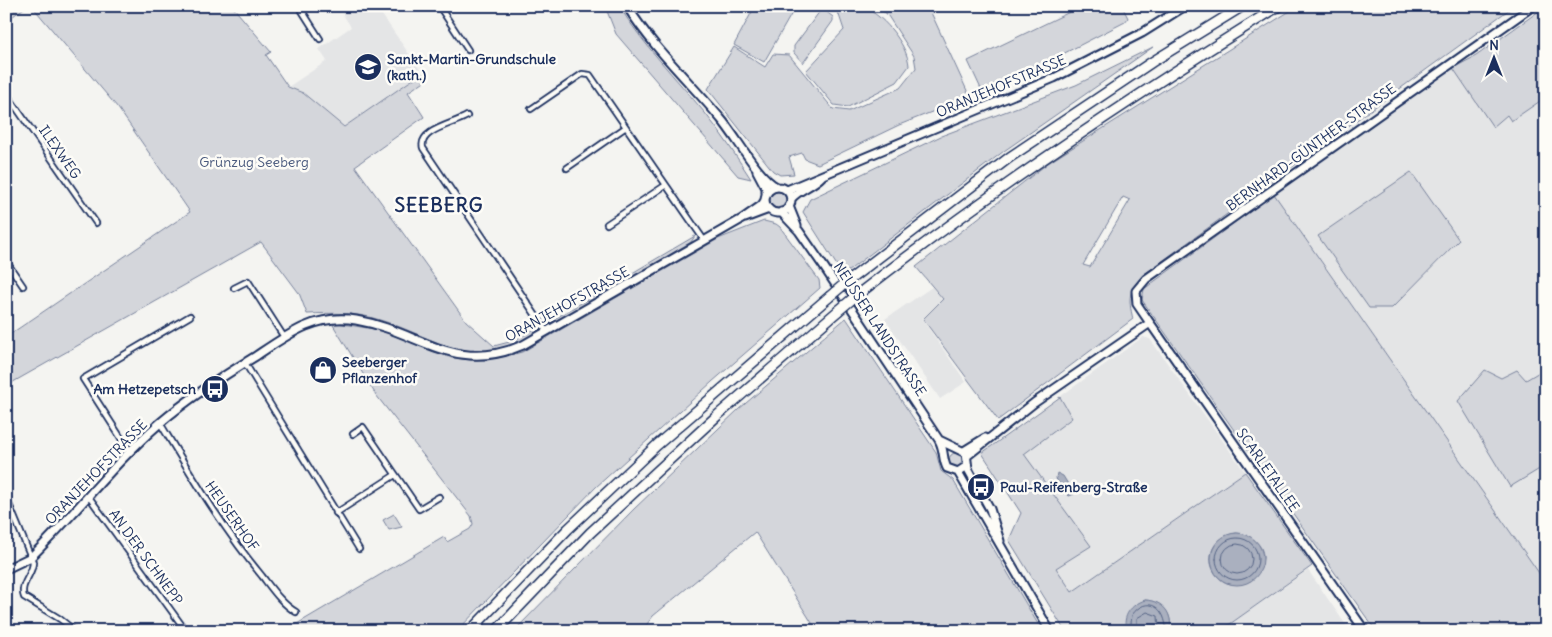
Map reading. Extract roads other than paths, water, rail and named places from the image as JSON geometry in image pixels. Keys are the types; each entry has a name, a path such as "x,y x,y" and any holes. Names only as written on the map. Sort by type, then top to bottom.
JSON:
{"highway":[{"path":"470,631 568,530 657,445 848,281 1010,157 1152,62 1243,6"},
{"path":"496,631 590,533 690,440 857,295 1021,173 1162,79 1279,6"}],"street":[{"path":"298,6 320,39"},
{"path":"439,6 468,50"},
{"path":"627,6 656,48 722,119 754,164 772,184 787,190 790,202 781,212 769,209 766,188 754,164"},
{"name":"ORANJEHOFSTRASSE","path":"787,190 814,177 822,176 857,159 1054,78 1125,42 1186,6"},
{"name":"BERNHARD-GÜNTHER-STRASSE","path":"1150,323 1135,298 1136,291 1146,280 1533,6"},
{"path":"531,109 574,79 587,74 590,75 704,240"},
{"name":"ILEXWEG","path":"6,93 96,223"},
{"path":"467,116 427,135 422,142 423,148 547,332"},
{"path":"567,168 626,127"},
{"name":"ORANJEHOFSTRASSE","path":"790,202 794,194 816,182 822,176"},
{"path":"607,224 666,185"},
{"path":"766,197 777,187"},
{"name":"ORANJEHOFSTRASSE","path":"6,569 31,557 160,423 244,363 284,337 311,323 331,319 351,319 379,326 453,354 472,357 512,350 547,332 742,219 762,205 766,197"},
{"name":"NEUSSER LANDSTRASSE","path":"790,202 799,231"},
{"name":"ORANJEHOFSTRASSE","path":"742,219 769,209"},
{"name":"NEUSSER LANDSTRASSE","path":"781,212 799,231 939,440 945,454 944,460 947,468 958,472 979,505 1050,631"},
{"path":"6,261 23,286"},
{"path":"234,288 248,282 284,337"},
{"path":"130,452 83,380 190,316"},
{"path":"966,453 1150,323"},
{"name":"SCARLETALLEE","path":"1150,323 1365,631"},
{"path":"244,363 359,549"},
{"name":"HEUSERHOF","path":"160,423 206,501 243,553 285,604 296,612"},
{"path":"353,434 363,427 419,510 439,497"},
{"name":"NEUSSER LANDSTRASSE","path":"939,440 952,449 966,453 967,466 995,520 1002,548"},
{"path":"945,454 952,449"},
{"path":"958,472 967,466"},
{"path":"336,513 395,475"},
{"path":"6,497 31,557 33,567 22,587 24,596 75,631"},
{"name":"AN DER SCHNEPP","path":"89,497 186,631"}],"water":[{"path":"1057,473 1063,476 1074,494 1069,496 1059,486 1056,478"},
{"path":"1237,533 1251,537 1259,545 1263,559 1259,573 1251,581 1237,585 1223,581 1215,573 1211,559 1215,545 1223,537"},
{"path":"1145,600 1157,603 1165,609 1170,619 1170,631 1126,631 1125,620 1129,611"}],"place":[{"name":"Sankt-Martin-Grundschule (kath.)","path":"368,67"},
{"name":"Seeberger Pflanzenhof","path":"323,370"},
{"name":"Am Hetzepetsch","path":"215,389"},
{"name":"Paul-Reifenberg-Straße","path":"981,487"}],"district":[{"name":"SEEBERG","path":"439,205"}],"park label":[{"name":"Grünzug Seeberg","path":"254,162"}]}
